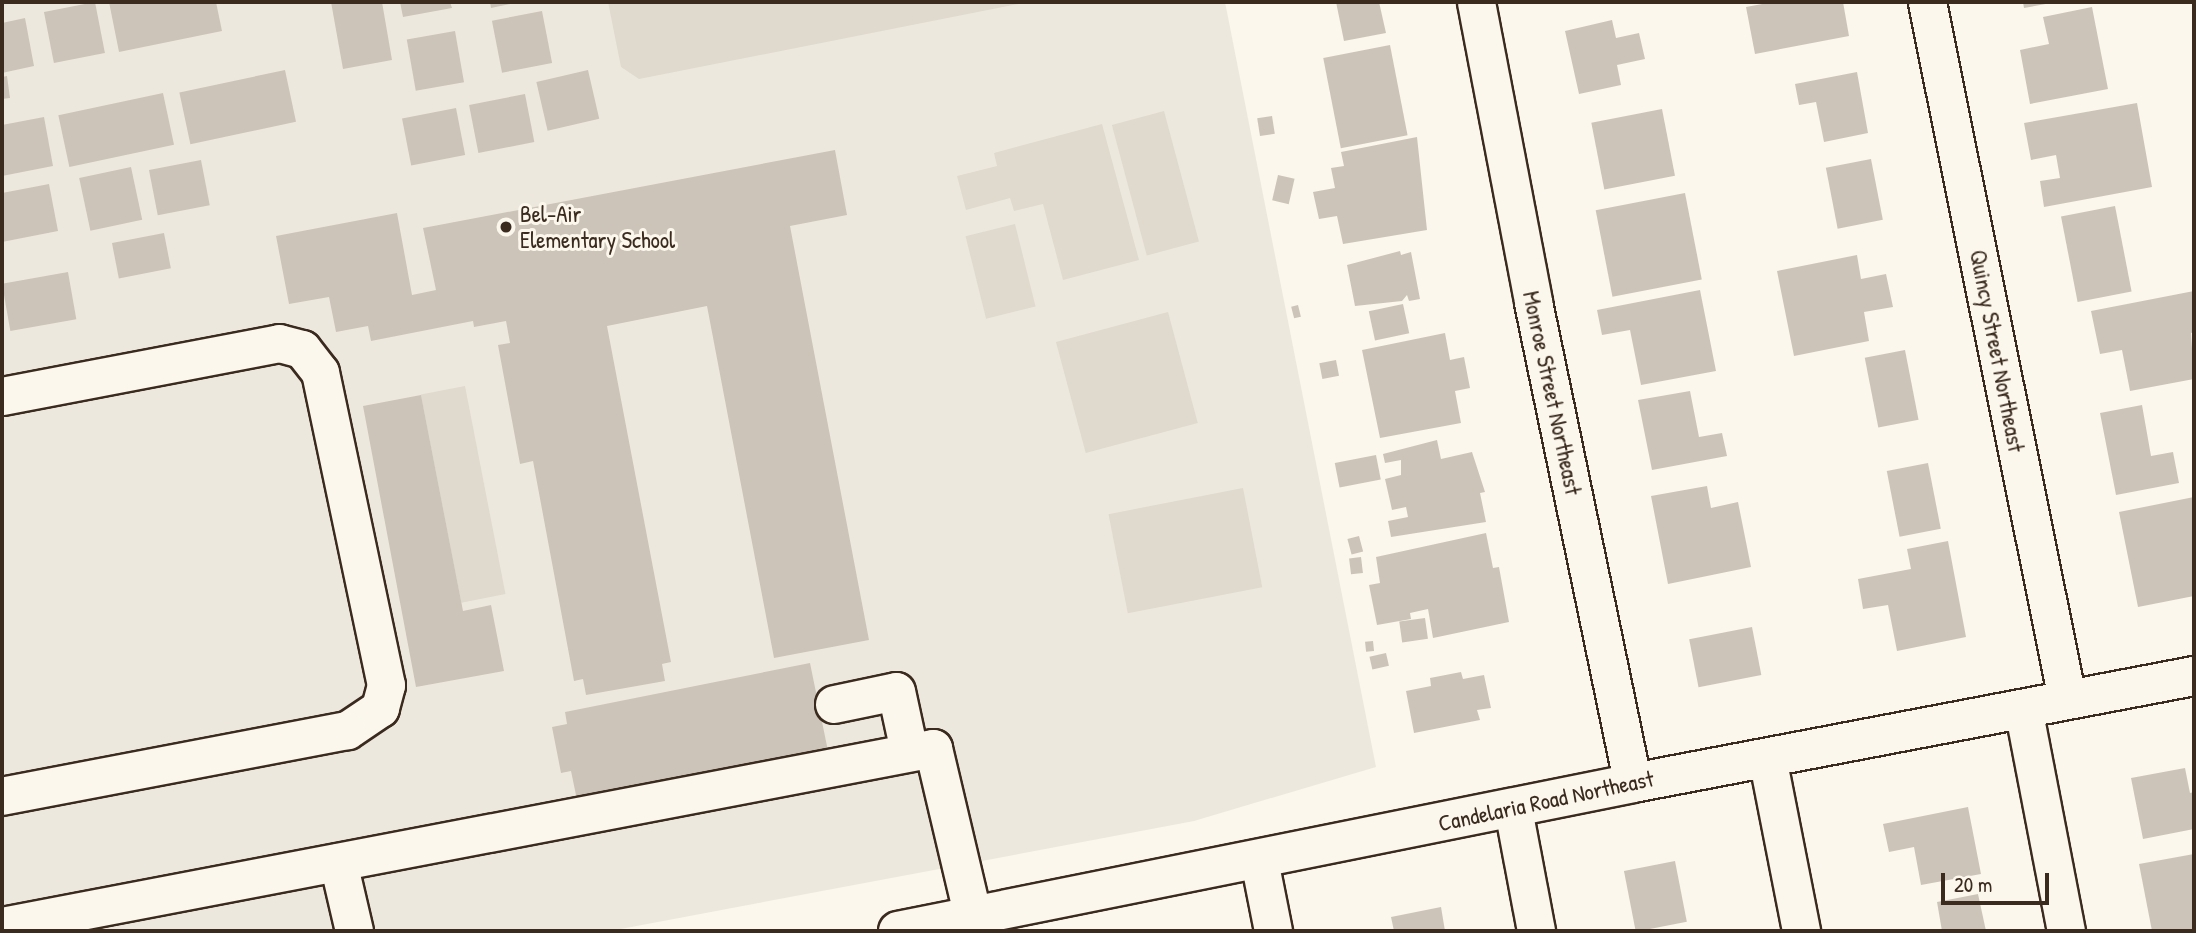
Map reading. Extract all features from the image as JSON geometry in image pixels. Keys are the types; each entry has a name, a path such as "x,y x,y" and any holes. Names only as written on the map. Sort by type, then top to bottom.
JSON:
{"main road":[{"name":"Candelaria Road Northeast","path":"898,931 994,920 1259,860 1633,783 2194,676"}],"street":[{"name":"Monroe Street Northeast","path":"1476,2 1532,302 1633,783"},
{"name":"Quincy Street Northeast","path":"1927,2 2067,699"},
{"path":"2,396 279,343 302,349 320,372 386,685 380,708 347,730 2,796"},
{"path":"834,704 896,691 909,751"},
{"path":"2023,708 2066,931"},
{"path":"2,926 933,748 994,920"},
{"path":"1767,757 1801,931"},
{"path":"1513,809 1536,931"},
{"path":"1259,860 1273,931"},
{"path":"338,862 354,931"}],"shaded area":[{"path":"2,2 1225,2 1376,767 1194,821 610,931 2,931"},
{"path":"608,2 1028,2 639,79 621,67"},
{"path":"1164,111 1199,241 1147,255 1112,125"},
{"path":"1102,124 1139,260 1063,280 1043,204 1014,211 1010,198 966,210 957,176 997,166 994,153"},
{"path":"1015,224 1036,306 986,319 966,236"},
{"path":"1168,312 1198,423 1086,453 1056,342"},
{"path":"465,386 505,594 461,603 421,395"},
{"path":"1243,488 1262,587 1128,613 1109,514"}],"building":[{"path":"95,2 105,53 54,63 44,12"},
{"path":"109,2 216,2 222,31 119,52"},
{"path":"331,2 382,2 392,60 343,69"},
{"path":"400,2 450,2 452,8 403,17"},
{"path":"490,2 515,2 515,3 491,8"},
{"path":"1336,2 1379,2 1386,33 1344,41"},
{"path":"1773,2 1843,2 1849,36 1755,54 1746,7"},
{"path":"2023,2 2051,2 2051,3 2024,8"},
{"path":"2092,7 2108,89 2030,104 2020,50 2049,44 2043,17"},
{"path":"542,11 552,63 502,73 492,21"},
{"path":"25,18 34,66 2,73 2,23"},
{"path":"1612,20 1616,38 1639,33 1645,59 1617,65 1621,85 1579,94 1565,31"},
{"path":"455,31 464,82 416,91 407,40"},
{"path":"1390,45 1408,135 1341,148 1323,58"},
{"path":"285,70 296,122 190,144 179,92"},
{"path":"588,70 599,119 548,131 536,82"},
{"path":"1857,72 1868,133 1824,142 1816,102 1799,105 1795,84"},
{"path":"7,76 10,98 2,99 2,77"},
{"path":"163,93 174,145 69,167 58,115"},
{"path":"525,94 534,142 478,153 469,105"},
{"path":"2137,103 2152,187 2044,207 2040,181 2060,178 2056,155 2031,160 2024,123"},
{"path":"456,108 465,155 411,166 402,118"},
{"path":"1662,109 1675,176 1604,189 1591,123"},
{"path":"1272,116 1275,134 1260,136 1257,118"},
{"path":"44,117 53,166 2,176 2,125"},
{"path":"1417,137 1427,230 1343,244 1337,216 1319,219 1313,192 1335,188 1331,168 1344,166 1341,152"},
{"path":"835,150 847,215 790,226 869,640 774,658 707,306 607,326 671,662 662,664 665,681 586,695 583,679 574,681 533,461 520,464 498,345 510,343 506,321 474,327 473,321 371,341 368,326 336,332 329,297 289,304 276,236 397,213 412,295 436,290 423,228"},
{"path":"1871,159 1883,220 1838,229 1826,168"},
{"path":"201,160 210,205 158,215 149,170"},
{"path":"131,167 142,220 90,231 79,178"},
{"path":"1278,175 1295,179 1289,204 1272,200"},
{"path":"49,184 58,231 2,242 2,193"},
{"path":"1685,193 1702,279 1612,297 1596,210"},
{"path":"2115,206 2132,291 2078,302 2061,216"},
{"path":"164,233 171,268 119,278 112,243"},
{"path":"1400,251 1401,255 1411,252 1420,299 1409,301 1407,295 1402,301 1355,306 1347,265"},
{"path":"1857,255 1861,279 1886,274 1893,307 1864,312 1869,341 1794,356 1777,271"},
{"path":"68,272 76,319 10,331 2,284"},
{"path":"1700,290 1716,371 1641,385 1630,330 1602,335 1597,310"},
{"path":"2194,291 2194,332 2191,333 2194,379 2130,391 2122,350 2100,354 2091,311"},
{"path":"1403,304 1409,333 1375,341 1369,311"},
{"path":"1298,305 1301,317 1294,318 1291,307"},
{"path":"1445,333 1450,360 1464,357 1470,388 1455,391 1461,423 1380,438 1362,350"},
{"path":"1905,350 1919,420 1878,428 1865,358"},
{"path":"1336,360 1339,376 1322,379 1319,363"},
{"path":"1690,391 1699,437 1722,433 1727,456 1652,470 1638,400"},
{"path":"421,395 463,611 491,605 504,671 416,687 363,406"},
{"path":"2142,405 2151,456 2173,452 2179,483 2116,495 2100,413"},
{"path":"1437,440 1441,459 1472,452 1485,492 1480,493 1486,522 1391,537 1388,521 1408,517 1406,507 1392,510 1385,479 1401,475 1401,460 1385,463 1383,454"},
{"path":"1376,455 1381,480 1340,488 1335,463"},
{"path":"1928,463 1941,529 1900,537 1887,471"},
{"path":"1707,486 1711,508 1738,502 1751,567 1668,584 1651,496"},
{"path":"2194,497 2194,596 2138,607 2119,512"},
{"path":"1486,533 1493,568 1499,567 1509,622 1433,638 1428,609 1410,613 1411,619 1377,625 1369,585 1380,583 1376,557"},
{"path":"1359,536 1363,551 1352,555 1347,539"},
{"path":"1948,541 1966,637 1897,651 1888,605 1863,609 1858,579 1911,569 1907,549"},
{"path":"1361,557 1363,573 1351,574 1349,558"},
{"path":"1425,618 1428,639 1402,642 1399,622"},
{"path":"1752,627 1761,675 1699,687 1689,639"},
{"path":"1373,641 1374,651 1366,652 1365,642"},
{"path":"1386,653 1389,666 1372,669 1369,657"},
{"path":"810,663 828,751 577,800 571,771 561,773 552,727 567,724 565,712"},
{"path":"1461,672 1463,679 1484,675 1491,708 1477,710 1480,720 1414,733 1406,691 1431,686 1430,678"},
{"path":"2185,768 2190,793 2194,792 2194,829 2143,839 2131,778"},
{"path":"1968,807 1981,874 1921,885 1914,847 1889,852 1883,824"},
{"path":"2194,854 2194,931 2152,931 2139,864"},
{"path":"1675,861 1687,922 1636,931 1624,871"},
{"path":"1978,894 1986,931 1942,931 1937,902"},
{"path":"1441,907 1445,931 1394,931 1391,917"}],"place":[{"name":"Bel-Air Elementary School","path":"506,227"}]}
